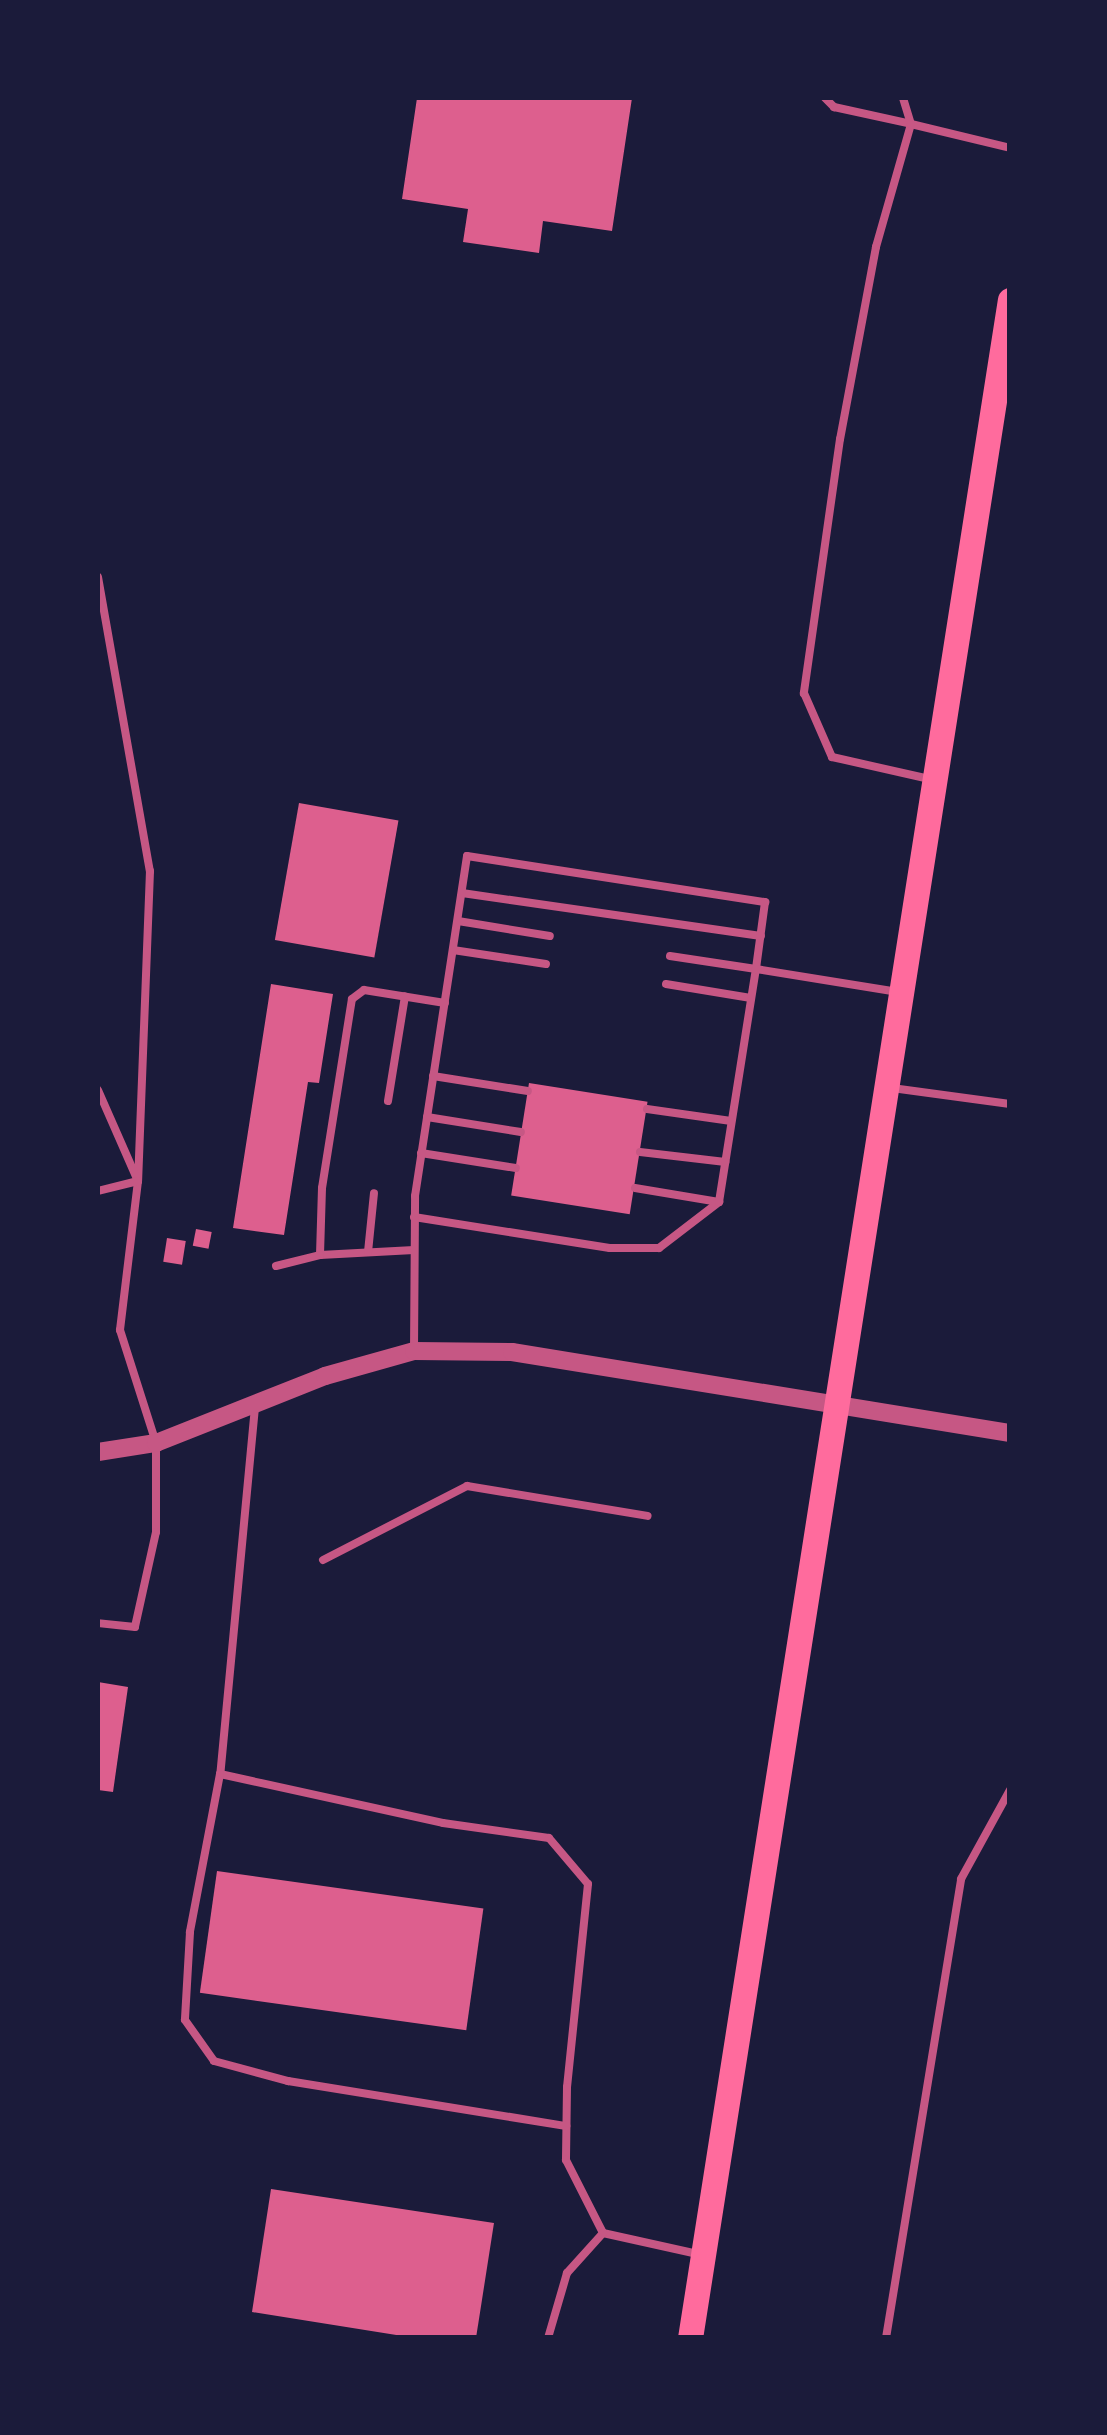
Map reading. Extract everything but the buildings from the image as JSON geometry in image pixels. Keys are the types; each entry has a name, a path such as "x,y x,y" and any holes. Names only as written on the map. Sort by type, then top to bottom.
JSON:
{"main road":[{"path":"690,2338 1010,300"}],"street":[{"path":"98,1452 156,1443 255,1402 414,1351 512,1352 1010,1433"}],"lane":[{"path":"825,98 834,107 1010,148"},
{"path":"902,98 910,124 876,247 840,439 804,693 832,757 935,780"},
{"path":"98,578 150,871 138,1181 120,1330 156,1443 156,1532 134,1627 98,1623"},
{"path":"414,1218 610,1248 659,1248 719,1202 765,902 467,856 414,1218 414,1351"},
{"path":"462,893 761,936"},
{"path":"458,921 550,936"},
{"path":"453,950 546,964"},
{"path":"670,956 902,992"},
{"path":"666,984 751,998"},
{"path":"320,1255 322,1188 352,999 364,990 445,1003"},
{"path":"388,1101 405,996"},
{"path":"434,1076 528,1091"},
{"path":"887,1088 1010,1104"},
{"path":"98,1090 138,1181"},
{"path":"647,1108 732,1122"},
{"path":"427,1117 521,1132"},
{"path":"640,1152 725,1162"},
{"path":"421,1153 516,1168"},
{"path":"98,1191 138,1181"},
{"path":"635,1188 719,1202"},
{"path":"368,1252 374,1192"},
{"path":"276,1266 320,1255 414,1250"},
{"path":"255,1402 236,1652 220,1774 190,1932 185,2020 214,2061 288,2081 566,2126"},
{"path":"323,1560 467,1486 648,1516"},
{"path":"220,1774 443,1823 549,1838 588,1884 566,2160 603,2233"},
{"path":"886,2338 960,1879 1010,1790"},
{"path":"603,2233 703,2255"},
{"path":"548,2338 567,2273 603,2233"}]}
